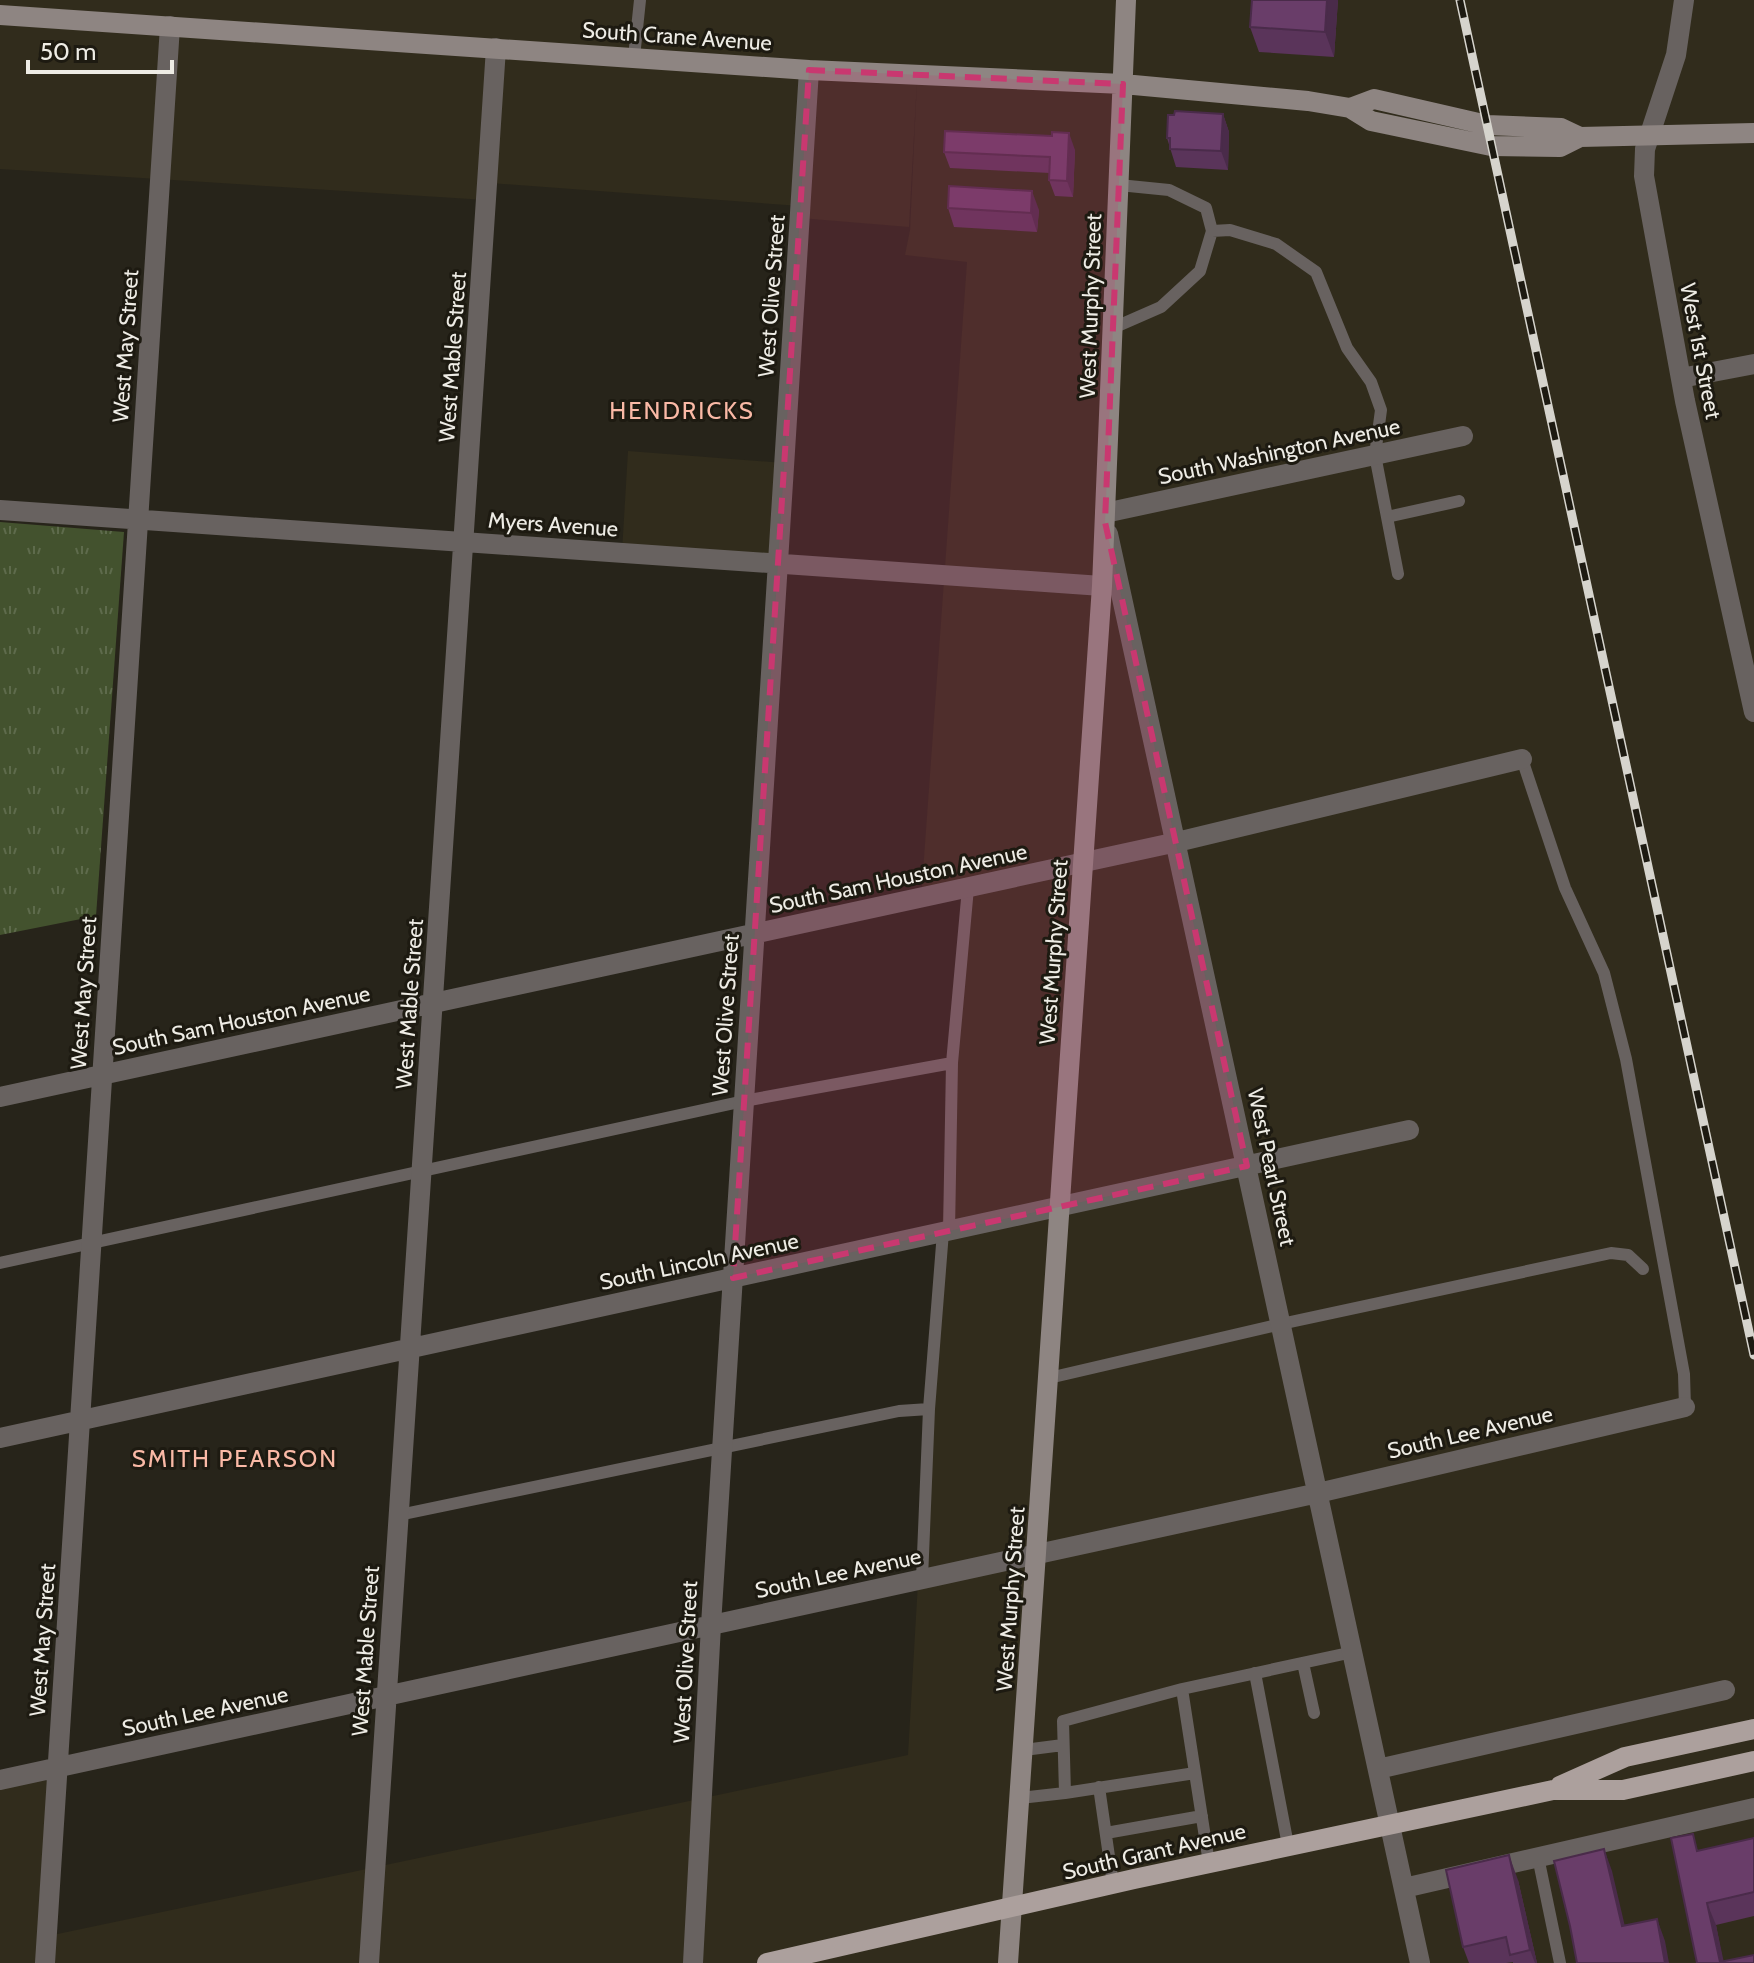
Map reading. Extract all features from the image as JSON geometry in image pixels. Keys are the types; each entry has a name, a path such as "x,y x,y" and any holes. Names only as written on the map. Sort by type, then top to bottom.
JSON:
{"main road":[{"name":"South Grant Avenue","path":"1553,1790 1625,1757 1754,1729"},
{"name":"South Grant Avenue","path":"767,1963 1390,1823 1553,1790 1623,1790 1754,1761"}],"street":[{"name":"West Murphy Street","path":"1008,1963 1102,586 1126,0"},
{"name":"West 1st Street","path":"1684,0 1676,55 1649,134 1643,162 1644,176 1681,378 1754,712"},
{"name":"South Crane Avenue","path":"0,15 809,70 1123,84 1272,97 1350,108 1374,99 1487,125 1561,128 1580,137 1754,133"},
{"name":"West May Street","path":"45,1963 170,26"},
{"name":"West Mable Street","path":"369,1963 496,48"},
{"name":"West Olive Street","path":"693,1963 711,1625 809,70"},
{"path":"1681,378 1754,364"},
{"name":"South Washington Avenue","path":"1105,517 1463,436"},
{"name":"Myers Avenue","path":"0,510 1102,586"},
{"name":"West Pearl Street","path":"1105,517 1420,1963"},
{"name":"South Sam Houston Avenue","path":"0,1097 1083,863 1522,759"},
{"name":"South Lincoln Avenue","path":"0,1438 1409,1130"},
{"name":"South Lee Avenue","path":"0,1780 1318,1493 1685,1407"},
{"path":"1378,1769 1725,1690"},
{"path":"1404,1888 1754,1808"}],"lane":[{"path":"634,57 640,0"},
{"path":"1113,328 1161,307 1200,271 1212,231 1206,208 1169,190 1119,185"},
{"path":"1212,231 1230,230 1276,244 1316,272 1347,348 1371,382 1381,410 1375,455 1398,574"},
{"path":"1387,517 1459,501"},
{"path":"1522,759 1565,888 1604,973 1626,1059 1684,1374 1685,1407"},
{"path":"922,1579 929,1409 946,1232 952,1063 968,888"},
{"path":"0,1263 744,1101 952,1063"},
{"path":"1049,1378 1611,1253 1628,1255 1643,1269"},
{"path":"399,1515 440,1509 722,1446 899,1411 929,1409"},
{"path":"1065,1793 1063,1721 1182,1689 1353,1652"},
{"path":"1303,1663 1314,1713"},
{"path":"1255,1673 1288,1845"},
{"path":"1182,1689 1209,1863"},
{"path":"1024,1750 1063,1745"},
{"path":"1020,1798 1195,1773"},
{"path":"1099,1787 1113,1884"},
{"path":"1106,1833 1202,1816"},
{"path":"1538,1857 1560,1963"}],"highlighted area":[{"path":"809,70 1123,84 1105,522 1247,1166 733,1278"}],"shaded area":[{"path":"0,0 1754,0 1754,1963 0,1963 0,1780 58,1768 48,1936 908,1755 928,1409 968,888 921,899 967,262 905,255 910,230 917,80 909,227 800,218 800,206 490,183 486,200 0,169"},
{"path":"628,451 785,463 778,563 622,552"}],"green space":[{"path":"0,522 124,532 96,916 0,935"}],"building":[{"path":"1252,0 1327,0 1325,32 1250,27"},
{"path":"1175,111 1223,114 1221,151 1170,149 1168,115 1174,115"},
{"path":"945,131 1052,136 1052,132 1069,133 1067,181 1049,180 1050,157 944,152"},
{"path":"949,186 1032,191 1031,213 948,208"},
{"path":"1693,1834 1697,1851 1754,1838 1754,1892 1707,1903 1720,1962 1754,1955 1754,1963 1697,1963 1671,1838"},
{"path":"1604,1849 1622,1926 1657,1919 1665,1963 1577,1963 1554,1861"},
{"path":"1509,1855 1530,1950 1510,1955 1506,1937 1463,1947 1446,1870"}],"railway":[{"path":"1460,0 1754,1355"}],"district":[{"name":"HENDRICKS","path":"682,411"},
{"name":"SMITH PEARSON","path":"235,1459"}]}
